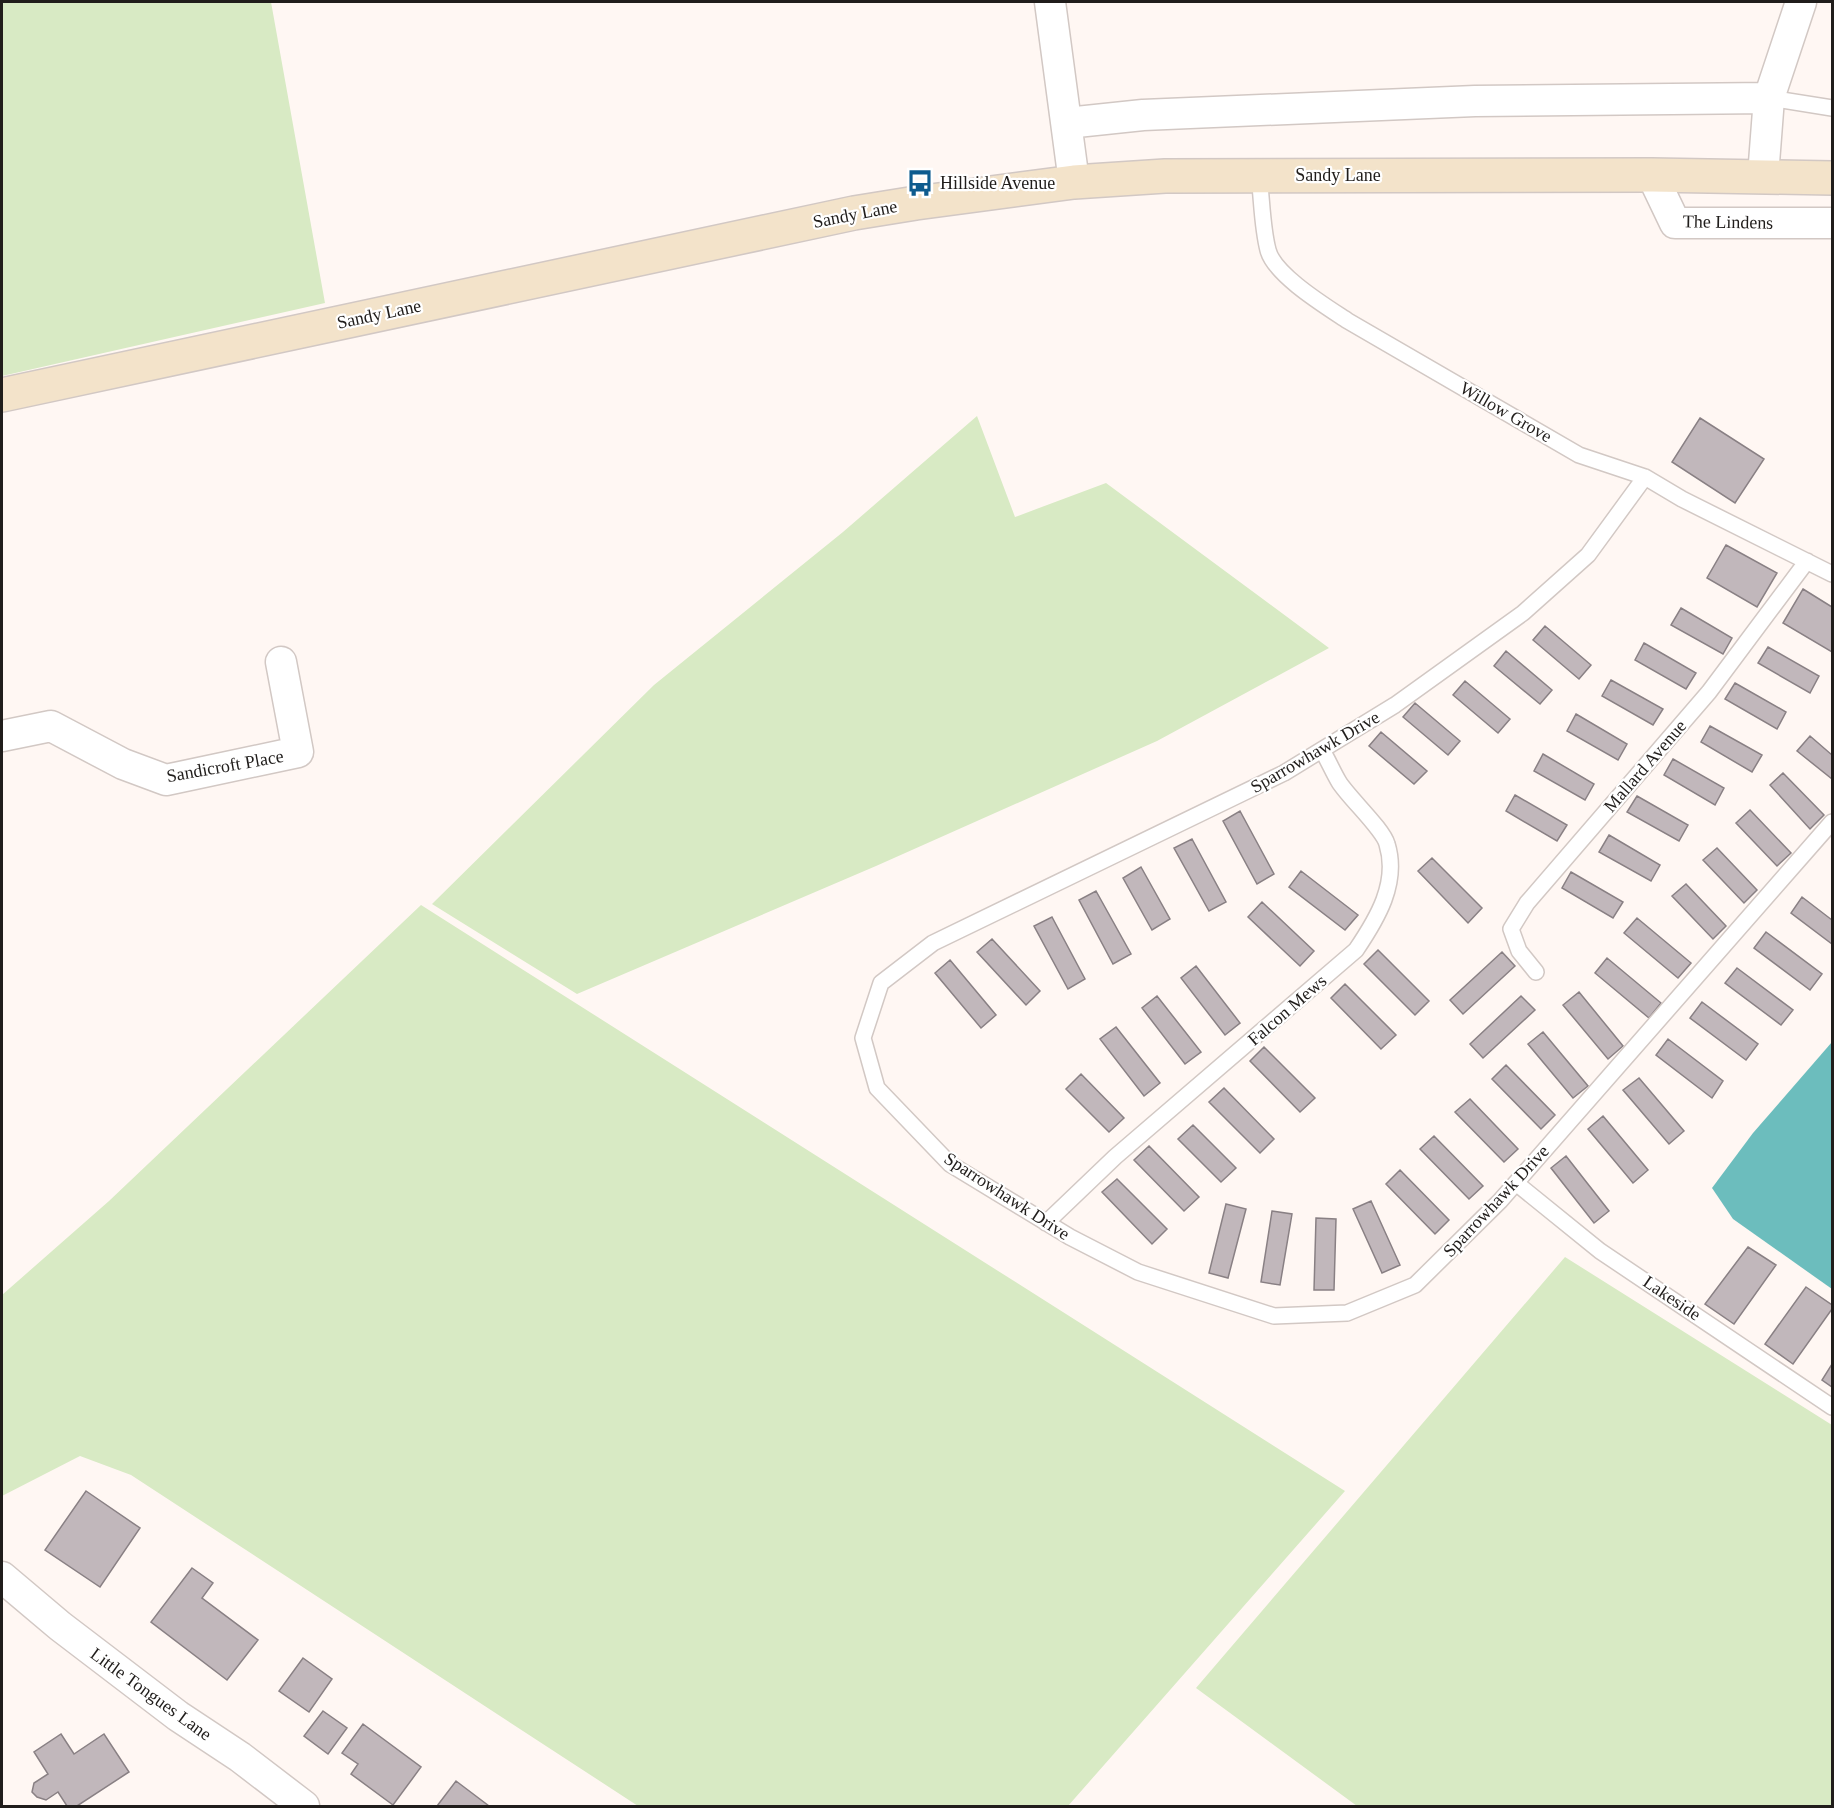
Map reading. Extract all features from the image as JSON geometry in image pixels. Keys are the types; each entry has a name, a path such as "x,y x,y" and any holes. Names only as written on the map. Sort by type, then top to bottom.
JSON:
{"main road":[{"name":"Sandy Lane","path":"2,396 854,213 1074,182 1165,176 1652,175 1833,178"}],"street":[{"path":"1050,2 1074,182"},
{"path":"1762,176 1769,98 1801,2"},
{"path":"1066,123 1143,115 1475,101 1769,98"},
{"name":"The Lindens","path":"1652,175 1676,223 1833,222"},
{"name":"Sandicroft Place","path":"2,736 51,726 123,764 166,780 298,753 281,662"},
{"name":"Little Tongues Lane","path":"2,1577 60,1626 178,1716 240,1757 304,1806"}],"lane":[{"path":"1769,98 1833,108"},
{"name":"Willow Grove","path":"1259,176 1268,253 1287,277 1348,321 1578,455 1645,477 1682,499 1833,574"},
{"name":"Sparrowhawk Drive","path":"1645,477 1588,555 1522,613 1395,705 1284,773 933,943 881,983 863,1038 877,1088 950,1164 1046,1223 1138,1272 1274,1316 1347,1313 1415,1285 1516,1183 1833,822"},
{"name":"Mallard Avenue","path":"1536,972 1519,951 1511,929 1527,903 1709,692 1806,561"},
{"name":"Falcon Mews","path":"1046,1223 1115,1157 1356,950 1371,928 1386,900 1390,864 1387,842 1340,783 1322,750"},
{"name":"Lakeside","path":"1516,1183 1600,1251 1833,1407"}],"green space":[{"path":"2,2 271,2 325,303 2,376"},
{"path":"977,416 1015,517 1106,483 1329,648 1157,741 876,866 577,994 432,904 654,685 843,532"},
{"path":"421,905 1345,1491 1068,1806 638,1806 131,1475 80,1456 2,1496 2,1295 109,1201"},
{"path":"1565,1257 1832,1425 1832,1806 1357,1806 1196,1688"}],"water":[{"path":"1832,1042 1832,1289 1733,1219 1712,1188 1753,1133"}],"building":[{"path":"1700,418 1764,459 1735,503 1672,462"},
{"path":"1726,545 1777,573 1757,607 1707,578"},
{"path":"1803,589 1832,607 1832,652 1783,623"},
{"path":"1681,608 1732,638 1723,654 1671,625"},
{"path":"1545,626 1591,665 1579,679 1533,640"},
{"path":"1644,643 1696,673 1686,689 1635,660"},
{"path":"1768,647 1819,676 1810,693 1758,663"},
{"path":"1506,651 1552,690 1540,704 1494,666"},
{"path":"1611,680 1663,709 1653,725 1602,696"},
{"path":"1465,681 1510,719 1498,733 1453,695"},
{"path":"1735,683 1786,712 1777,729 1725,699"},
{"path":"1415,703 1460,741 1448,755 1403,717"},
{"path":"1576,714 1627,744 1618,760 1567,731"},
{"path":"1710,726 1762,755 1752,772 1701,742"},
{"path":"1381,732 1427,771 1414,784 1369,746"},
{"path":"1810,736 1832,755 1832,779 1797,751"},
{"path":"1543,754 1594,784 1585,800 1534,771"},
{"path":"1673,759 1724,788 1715,805 1664,775"},
{"path":"1783,773 1824,815 1810,829 1770,785"},
{"path":"1515,795 1567,825 1557,841 1506,811"},
{"path":"1637,796 1688,825 1679,841 1627,812"},
{"path":"1750,810 1791,853 1777,866 1736,823"},
{"path":"1240,811 1274,874 1257,884 1223,821"},
{"path":"1609,835 1660,865 1651,881 1599,852"},
{"path":"1192,839 1226,902 1209,911 1174,848"},
{"path":"1717,848 1757,890 1744,903 1703,860"},
{"path":"1432,858 1482,908 1468,923 1418,871"},
{"path":"1141,867 1170,919 1152,930 1123,878"},
{"path":"1301,871 1358,915 1345,930 1289,887"},
{"path":"1571,872 1623,902 1613,918 1562,888"},
{"path":"1686,884 1726,926 1713,939 1672,896"},
{"path":"1096,891 1131,954 1113,964 1079,900"},
{"path":"1802,897 1832,920 1832,944 1791,913"},
{"path":"1262,902 1314,951 1300,966 1248,917"},
{"path":"1052,917 1085,979 1068,989 1034,926"},
{"path":"1637,918 1691,963 1678,978 1624,933"},
{"path":"1766,932 1822,974 1810,990 1754,948"},
{"path":"992,939 1040,991 1026,1005 977,952"},
{"path":"1378,950 1429,1001 1415,1015 1364,964"},
{"path":"1502,952 1515,966 1463,1014 1450,1000"},
{"path":"1607,958 1661,1003 1649,1018 1595,973"},
{"path":"950,960 996,1015 981,1028 935,973"},
{"path":"1196,966 1240,1023 1225,1035 1181,978"},
{"path":"1737,968 1793,1010 1781,1025 1725,983"},
{"path":"1345,984 1396,1035 1381,1049 1331,998"},
{"path":"1579,992 1623,1046 1608,1059 1563,1005"},
{"path":"1157,996 1201,1052 1185,1064 1142,1008"},
{"path":"1521,996 1535,1010 1483,1058 1470,1044"},
{"path":"1702,1002 1758,1044 1746,1060 1690,1018"},
{"path":"1116,1027 1160,1083 1144,1096 1100,1039"},
{"path":"1543,1032 1588,1086 1573,1098 1528,1044"},
{"path":"1668,1039 1723,1081 1712,1098 1656,1055"},
{"path":"1264,1047 1315,1098 1300,1112 1250,1061"},
{"path":"1506,1065 1555,1115 1541,1129 1492,1079"},
{"path":"1081,1074 1124,1118 1109,1132 1066,1089"},
{"path":"1639,1078 1684,1131 1669,1144 1623,1090"},
{"path":"1224,1088 1274,1139 1260,1153 1209,1102"},
{"path":"1470,1099 1518,1149 1504,1162 1455,1112"},
{"path":"1603,1116 1648,1170 1633,1183 1588,1129"},
{"path":"1193,1125 1236,1168 1221,1182 1178,1139"},
{"path":"1434,1136 1483,1186 1469,1199 1420,1149"},
{"path":"1149,1146 1199,1197 1184,1211 1134,1160"},
{"path":"1566,1156 1609,1211 1594,1223 1551,1168"},
{"path":"1400,1170 1449,1220 1435,1234 1386,1184"},
{"path":"1117,1179 1167,1229 1152,1244 1102,1192"},
{"path":"1371,1201 1400,1265 1382,1273 1353,1209"},
{"path":"1226,1204 1246,1209 1228,1278 1209,1273"},
{"path":"1272,1211 1292,1214 1280,1285 1261,1282"},
{"path":"1316,1218 1336,1219 1334,1290 1314,1290"},
{"path":"1748,1247 1776,1265 1734,1324 1705,1304"},
{"path":"1806,1287 1832,1305 1832,1309 1793,1364 1765,1344"},
{"path":"1832,1364 1832,1387 1822,1380"},
{"path":"86,1491 140,1528 100,1587 45,1550"},
{"path":"192,1568 213,1583 202,1598 258,1640 227,1680 151,1622"},
{"path":"303,1658 332,1679 309,1712 279,1691"},
{"path":"323,1711 347,1728 328,1754 304,1736"},
{"path":"363,1724 421,1767 393,1805 351,1774 358,1764 342,1753"},
{"path":"61,1734 74,1754 104,1734 129,1772 77,1806 67,1806 58,1792 46,1800 37,1797 32,1792 34,1783 48,1774 34,1752"},
{"path":"456,1781 489,1806 437,1806"}],"place":[{"name":"Hillside Avenue","path":"920,183"}]}
